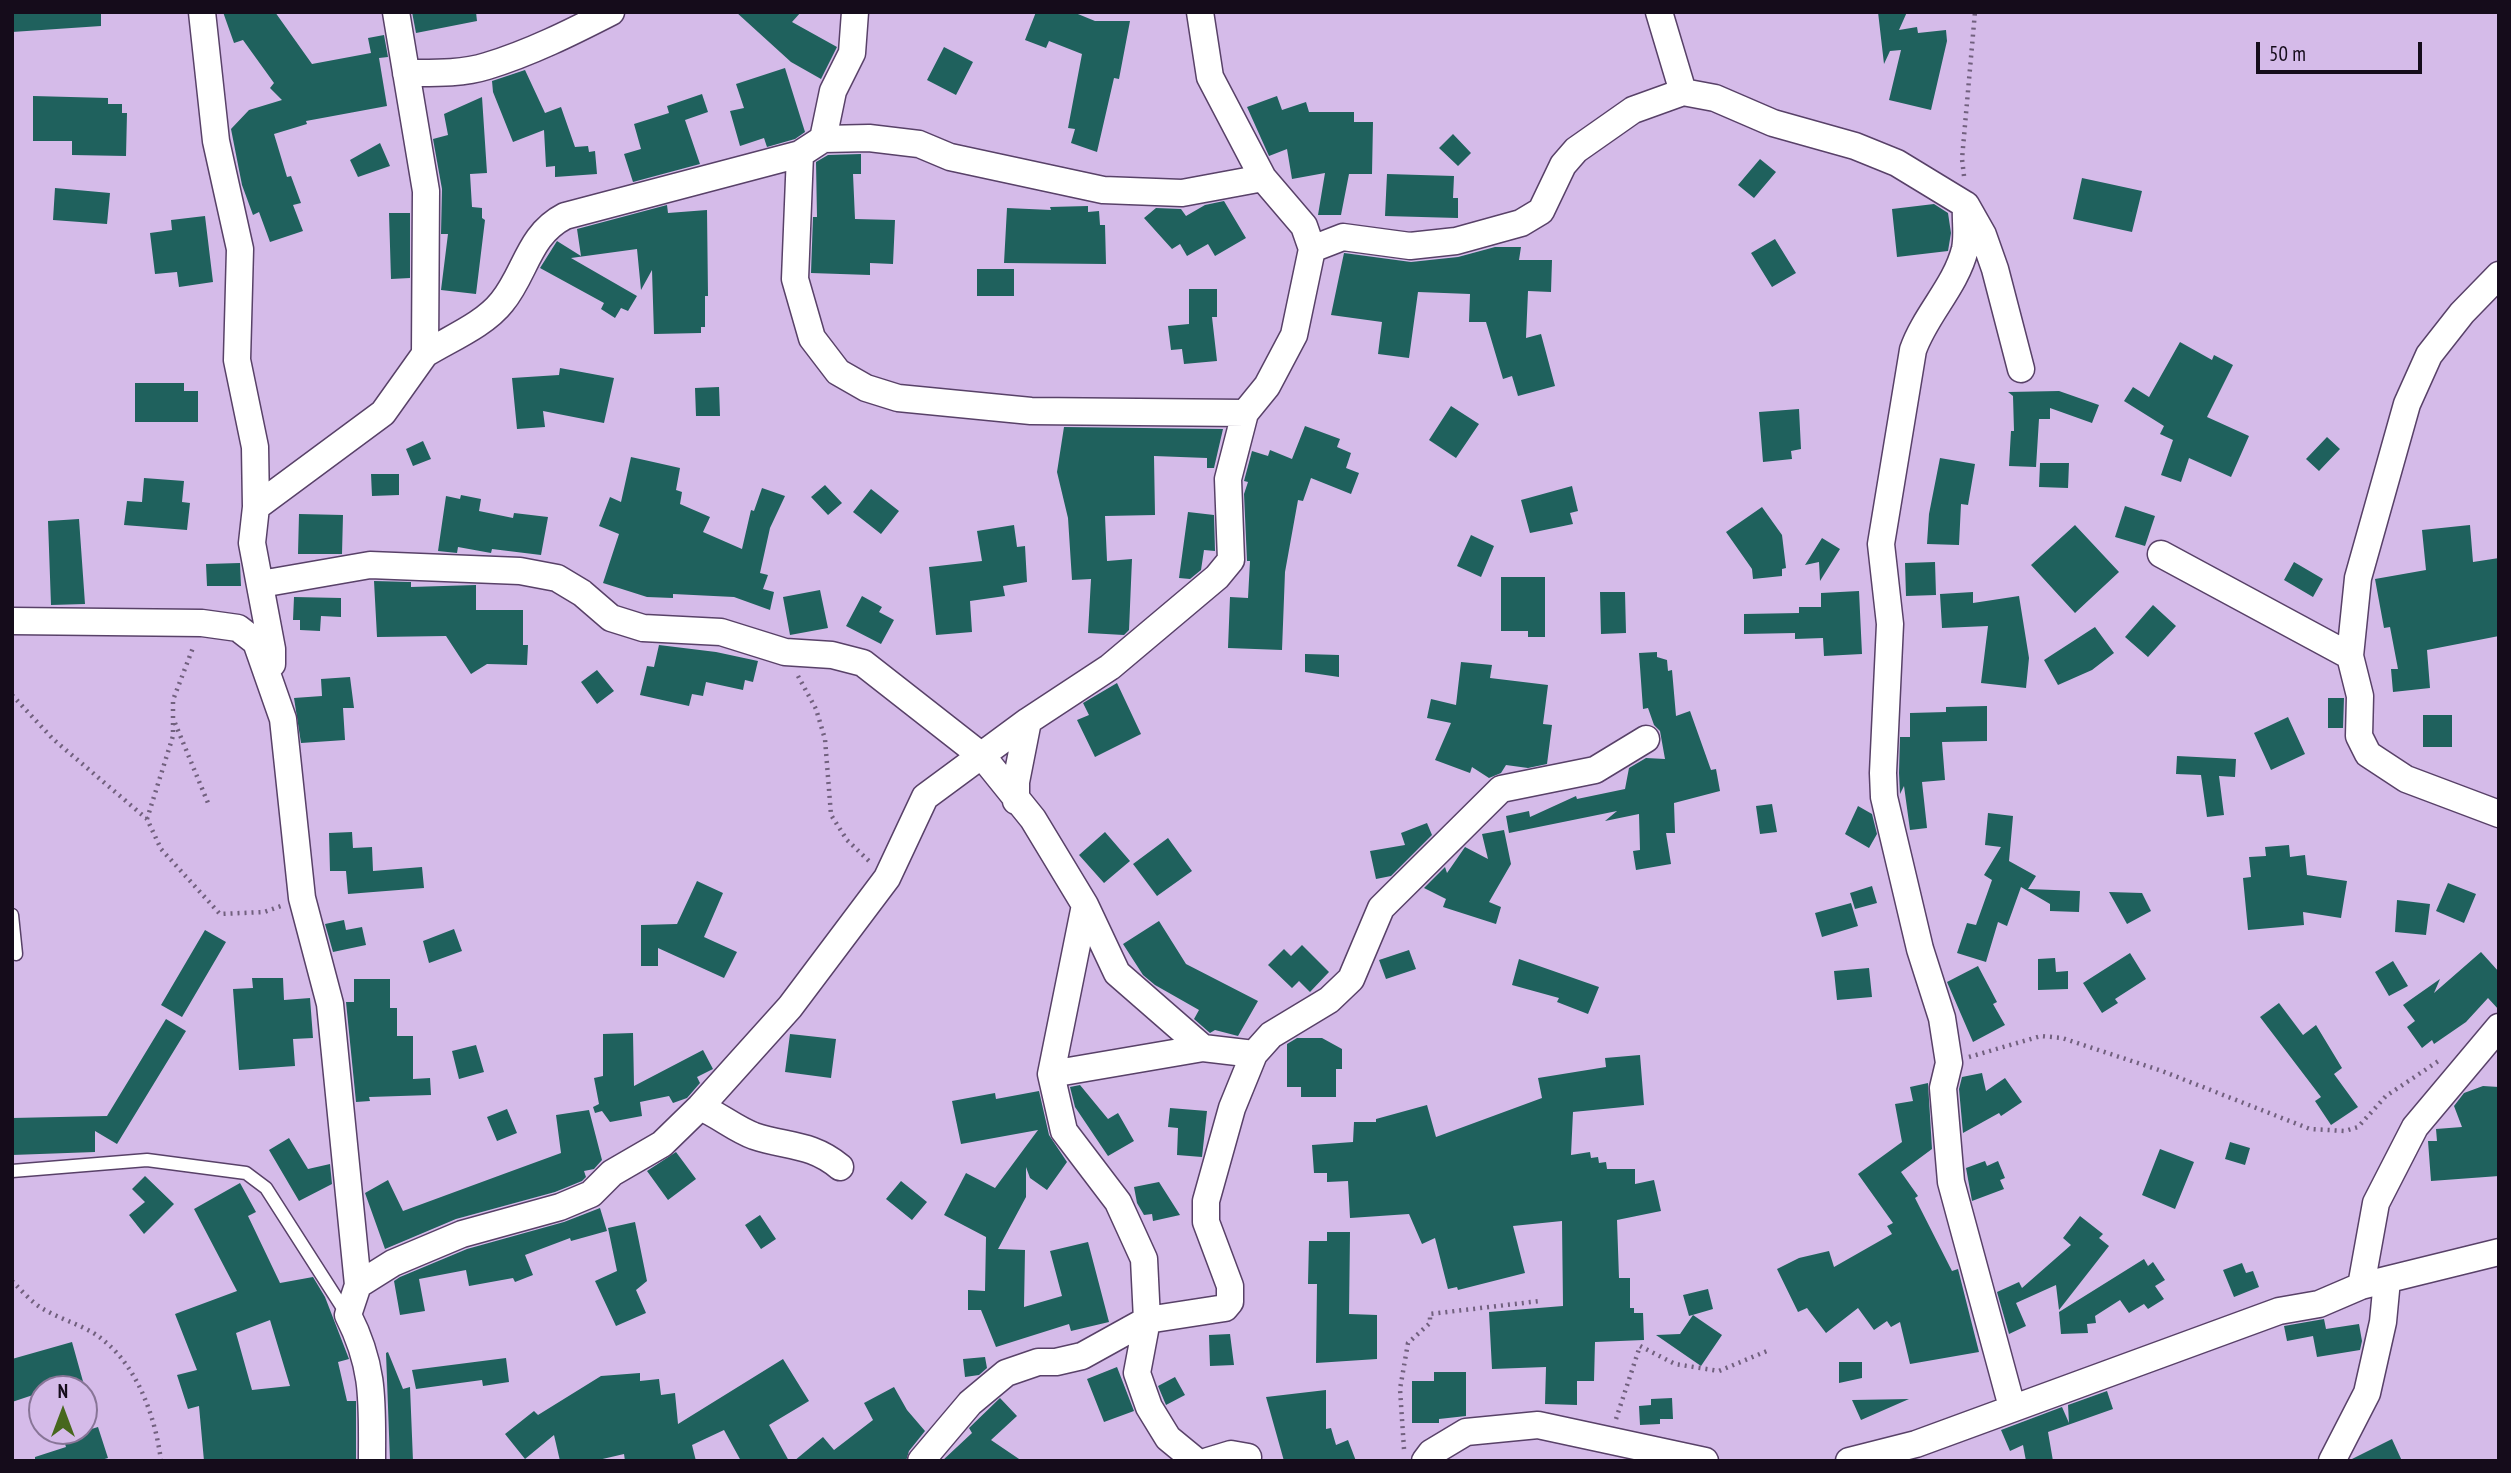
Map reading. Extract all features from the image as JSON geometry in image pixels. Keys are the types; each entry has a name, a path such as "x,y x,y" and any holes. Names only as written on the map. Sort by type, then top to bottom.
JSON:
{"street":[{"path":"202,12 216,141 240,249 237,360 254,447 256,507 252,543 272,649 272,684"},
{"path":"397,12 426,191 425,354"},
{"path":"406,73 441,73 486,67 568,34 611,12"},
{"path":"823,139 833,91 852,53 855,12"},
{"path":"358,1285 393,1263 463,1234 560,1208 591,1194 612,1172 662,1144 701,1107 790,1007 887,878 925,797 1028,721 1110,667 1217,577 1231,560 1228,479 1245,414 1267,386 1294,335 1312,249 1304,226 1264,178 1210,77 1200,12"},
{"path":"1659,12 1683,92"},
{"path":"1312,249 1343,237 1410,246 1456,241 1521,223 1541,211 1563,165 1576,150 1633,110 1683,92 1715,97 1773,123 1897,163 1966,205 1983,235 1995,269 2021,369"},
{"path":"256,507 383,413 425,354 502,303 524,259 550,223 557,220 800,154 823,139 869,138 919,144 950,157 1103,190 1182,193 1264,178"},
{"path":"800,154 796,279 812,338 838,372 866,388 898,398 1031,411 1245,414"},
{"path":"1966,205 1965,249 1941,301 1921,327 1913,350 1881,544 1890,624 1884,797 1920,950 1942,1018 1949,1063 1943,1088 1951,1182 2012,1407"},
{"path":"2499,275 2462,313 2429,355 2407,404 2358,578 2350,656 2360,696 2359,736 2368,754 2406,779 2499,814"},
{"path":"2161,554 2350,656"},
{"path":"261,584 370,565 520,571 557,578 582,593 611,618 643,628 721,632 785,652 832,655 863,663 982,757 1016,801 1033,818 1085,905 1118,973 1203,1048"},
{"path":"12,621 202,623 238,628 256,642 283,719 302,898 330,1004 358,1285 348,1315 364,1347 372,1387 372,1461"},
{"path":"1016,801 1016,782 1028,721"},
{"path":"921,1461 970,1403 1006,1373 1038,1362 1056,1362 1082,1356 1147,1320 1225,1308 1230,1302 1230,1286 1206,1222 1206,1201 1232,1108 1254,1054 1271,1035 1329,1000 1351,979 1381,908 1501,789 1595,770 1646,739"},
{"path":"1085,905 1051,1074 1064,1131 1118,1202 1144,1259 1147,1320 1137,1373 1149,1407 1168,1438 1196,1461"},
{"path":"2361,1286 2376,1203 2415,1127 2499,1027"},
{"path":"1051,1074 1203,1048 1254,1054"},
{"path":"701,1107 751,1135 823,1153 840,1167"},
{"path":"1849,1461 1916,1444 2279,1311 2319,1304 2361,1286 2499,1252"},
{"path":"2332,1461 2367,1393 2383,1322 2387,1280"},
{"path":"1425,1461 1431,1453 1466,1432 1538,1425 1705,1461"},
{"path":"1208,1461 1231,1454 1248,1457"}],"lane":[{"path":"12,915 16,954"},
{"path":"12,1171 147,1160 246,1173 266,1188 348,1315"}],"path":[{"path":"1966,205 1962,159 1975,12"},
{"path":"147,819 173,736 173,700 202,623"},
{"path":"785,652 816,709 825,739 831,815 847,840 887,878"},
{"path":"12,695 53,738 147,819 161,849 220,914 264,912 302,898"},
{"path":"173,720 208,803"},
{"path":"1949,1063 2041,1036 2062,1038 2162,1071 2310,1129 2345,1131 2358,1127 2386,1096 2436,1061 2475,1055"},
{"path":"12,1281 42,1309 92,1332 117,1354 136,1381 156,1424 161,1461"},
{"path":"1405,1461 1400,1389 1408,1343 1430,1323 1430,1314 1540,1301"},
{"path":"1610,1440 1640,1346 1675,1364 1718,1371 1767,1351"}],"building":[{"path":"12,12 101,12 101,26 12,32"},
{"path":"223,12 275,12 312,64 371,53 368,38 384,35 388,57 379,58 387,106 306,121 307,124 274,134 287,177 291,176 301,203 293,205 303,231 270,242 259,212 253,215 242,185 231,129 249,110 282,100 270,88 274,83 243,40 234,43"},
{"path":"412,12 476,12 477,21 416,33"},
{"path":"736,12 801,12 792,22 837,47 821,79 791,62"},
{"path":"1036,12 1073,12 1095,21 1130,21 1119,79 1114,78 1097,152 1071,143 1075,129 1068,128 1082,54 1049,41 1046,48 1025,40"},
{"path":"1878,12 1907,12 1899,30 1917,27 1918,33 1946,30 1947,41 1931,110 1889,100 1901,50 1890,51 1884,64"},
{"path":"944,47 973,62 956,95 927,80"},
{"path":"785,68 805,132 795,139 767,147 764,138 740,146 730,111 744,108 736,84"},
{"path":"525,70 545,113 561,107 575,147 588,146 589,152 595,151 597,174 555,177 555,166 546,167 544,130 513,142 493,92 492,81"},
{"path":"702,94 708,112 685,120 700,164 633,182 624,154 641,149 634,124 669,113 667,106"},
{"path":"33,96 108,98 108,104 122,104 122,113 127,113 126,156 72,155 72,141 33,141"},
{"path":"1277,96 1282,110 1306,102 1309,112 1354,112 1354,122 1373,122 1372,174 1349,174 1341,215 1318,215 1325,173 1292,179 1287,149 1269,156 1247,107"},
{"path":"482,97 487,173 470,174 472,207 482,208 482,218 485,220 476,294 441,290 448,234 441,234 442,189 433,139 448,135 444,114"},
{"path":"1453,134 1471,153 1458,166 1439,148"},
{"path":"380,143 390,166 358,177 350,160"},
{"path":"861,154 861,174 853,174 855,219 895,220 893,264 870,263 870,275 811,273 813,217 817,217 816,162 828,155"},
{"path":"1760,159 1776,172 1754,198 1738,185"},
{"path":"1387,174 1454,176 1453,198 1458,198 1458,218 1385,216"},
{"path":"2082,178 2142,191 2132,232 2073,219"},
{"path":"55,188 110,193 107,224 53,220"},
{"path":"1224,201 1246,238 1215,256 1208,244 1187,256 1180,244 1172,249 1144,218 1156,208 1181,209 1186,216 1205,205"},
{"path":"1934,204 1948,213 1951,233 1948,251 1897,257 1892,209"},
{"path":"667,205 668,213 707,210 708,296 705,296 705,327 701,327 701,333 654,334 652,270 641,290 637,249 571,258 637,296 628,311 621,308 615,318 601,309 604,303 540,268 557,241 581,256 577,229"},
{"path":"1088,206 1088,212 1099,211 1100,225 1105,225 1106,264 1004,263 1007,208 1051,210 1050,207"},
{"path":"389,213 410,213 410,278 391,279"},
{"path":"205,216 213,282 179,287 177,272 155,274 150,233 172,230 171,220"},
{"path":"1775,239 1796,273 1772,287 1751,253"},
{"path":"1495,247 1521,247 1519,260 1552,260 1551,292 1528,291 1526,338 1541,334 1555,386 1518,396 1512,376 1503,379 1486,322 1469,322 1470,294 1418,292 1409,358 1378,354 1382,322 1331,315 1344,253 1411,262 1458,257"},
{"path":"977,269 1014,269 1014,296 977,296"},
{"path":"1189,289 1217,289 1217,317 1212,317 1217,361 1184,364 1182,349 1171,350 1168,326 1189,324"},
{"path":"2180,342 2212,360 2214,355 2233,365 2207,417 2249,436 2231,477 2189,458 2181,482 2161,475 2173,440 2160,434 2164,426 2124,401 2133,387 2149,397"},
{"path":"560,368 614,378 604,423 543,411 545,427 517,429 512,378 559,375"},
{"path":"135,383 184,383 184,391 198,391 198,422 135,422"},
{"path":"719,387 720,416 696,416 695,388"},
{"path":"2059,391 2099,405 2092,423 2050,408 2050,419 2039,419 2036,467 2009,466 2011,431 2014,431 2013,396 2008,392"},
{"path":"1451,406 1479,424 1456,458 1429,440"},
{"path":"1799,409 1801,449 1791,451 1792,459 1763,462 1759,412"},
{"path":"1305,426 1340,439 1337,447 1351,453 1346,468 1359,473 1351,494 1311,478 1303,501 1298,500 1285,572 1282,650 1228,648 1230,597 1248,598 1250,561 1247,561 1244,494 1248,482 1244,481 1252,451 1268,456 1270,450 1292,459"},
{"path":"1064,427 1223,429 1214,468 1207,468 1207,458 1154,456 1155,515 1105,516 1107,561 1132,559 1129,630 1124,635 1088,633 1091,579 1072,580 1068,518 1057,472"},
{"path":"2327,437 2340,449 2319,471 2306,459"},
{"path":"423,441 431,459 413,466 406,449"},
{"path":"631,457 680,468 676,490 682,492 680,504 710,517 703,532 742,549 751,510 754,511 762,488 785,496 770,528 760,573 768,575 763,589 774,592 770,610 734,597 673,594 673,598 647,597 603,583 619,534 599,526 610,497 621,502"},
{"path":"1940,458 1975,464 1968,505 1961,504 1959,545 1927,544 1929,514"},
{"path":"2040,463 2069,463 2068,488 2039,487"},
{"path":"371,474 399,474 399,495 372,496"},
{"path":"144,478 184,481 182,502 190,503 187,530 124,525 127,501 142,502"},
{"path":"825,485 842,503 828,515 811,497"},
{"path":"1572,486 1578,511 1570,513 1573,524 1530,533 1521,500"},
{"path":"871,489 899,511 881,534 853,512"},
{"path":"461,495 481,499 479,511 513,518 514,513 548,517 541,555 492,549 491,553 458,547 457,553 438,551 446,496 460,499"},
{"path":"2125,506 2155,516 2145,546 2115,537"},
{"path":"1762,507 1782,535 1786,568 1782,569 1782,576 1753,579 1752,569 1726,532"},
{"path":"1188,512 1214,515 1215,551 1204,550 1201,570 1190,579 1179,578"},
{"path":"299,514 343,515 342,554 298,554"},
{"path":"79,519 85,604 51,605 48,521"},
{"path":"1014,525 1017,547 1025,546 1027,582 1003,586 1005,596 970,601 972,632 936,635 929,567 982,561 977,531"},
{"path":"2075,525 2119,572 2075,613 2031,565"},
{"path":"2470,525 2473,562 2499,558 2499,636 2427,650 2430,688 2393,692 2391,669 2398,669 2390,627 2384,628 2375,579 2426,570 2422,530"},
{"path":"1471,535 1494,546 1481,577 1457,566"},
{"path":"1822,538 1840,549 1820,581 1819,562 1805,565"},
{"path":"1935,562 1936,595 1906,596 1905,563"},
{"path":"2294,562 2323,579 2313,597 2284,580"},
{"path":"240,563 241,586 207,586 206,564"},
{"path":"1501,577 1545,577 1545,637 1528,637 1528,631 1501,631"},
{"path":"374,581 411,582 411,587 476,585 476,610 523,610 523,645 528,645 527,665 487,664 471,674 446,636 377,637"},
{"path":"820,590 828,628 790,635 783,597"},
{"path":"1859,591 1862,654 1824,656 1823,638 1795,639 1795,633 1744,634 1744,614 1799,613 1799,607 1821,607 1821,593"},
{"path":"1600,592 1625,592 1626,633 1601,634"},
{"path":"1973,592 1973,603 2019,596 2029,658 2026,688 1981,683 1988,626 1942,628 1940,594"},
{"path":"862,596 882,607 879,612 894,620 881,644 846,626"},
{"path":"294,597 341,598 341,617 321,616 320,631 300,630 300,620 293,620"},
{"path":"2153,605 2176,626 2148,657 2125,637"},
{"path":"2095,627 2114,653 2092,670 2058,685 2044,660"},
{"path":"659,645 716,652 758,661 753,682 745,680 743,690 706,682 703,696 692,694 689,706 640,695 647,666 654,667"},
{"path":"1657,652 1657,657 1667,660 1668,671 1672,670 1676,716 1690,711 1711,770 1716,769 1720,791 1674,803 1675,833 1666,833 1671,864 1636,870 1633,851 1640,850 1639,814 1605,821 1617,811 1509,833 1506,816 1529,811 1530,817 1576,796 1577,799 1625,789 1629,768 1646,758 1665,759 1660,731 1654,725 1648,708 1643,709 1639,653"},
{"path":"1305,654 1339,655 1339,677 1305,672"},
{"path":"1461,662 1492,665 1490,678 1548,685 1543,724 1552,725 1547,764 1528,768 1506,765 1501,773 1489,778 1472,767 1470,773 1435,760 1451,723 1427,718 1431,699 1456,705"},
{"path":"597,670 614,691 597,704 581,682"},
{"path":"350,677 354,708 343,708 345,740 301,743 294,698 322,696 321,679"},
{"path":"1117,683 1141,734 1095,757 1077,720 1089,715 1083,703"},
{"path":"2328,698 2344,698 2343,728 2328,728"},
{"path":"1987,706 1987,741 1942,742 1945,780 1922,782 1927,828 1910,830 1904,786 1900,794 1899,773 1900,737 1910,737 1910,713 1946,712 1946,707"},
{"path":"2423,715 2452,715 2452,747 2423,747"},
{"path":"2288,717 2305,754 2271,770 2254,733"},
{"path":"2177,756 2236,759 2235,777 2219,776 2224,815 2207,817 2201,775 2176,774"},
{"path":"1772,804 1777,832 1760,834 1756,806"},
{"path":"1858,806 1872,814 1877,834 1869,848 1845,834"},
{"path":"1988,813 2013,816 2009,861 2036,876 2028,889 2080,891 2079,912 2050,911 2050,904 2021,887 2007,926 1998,922 1986,962 1957,953 1967,923 1976,925 1992,880 1984,875 2001,847 1985,845"},
{"path":"1427,823 1432,835 1391,876 1376,879 1370,851 1405,845 1401,833"},
{"path":"1504,830 1511,864 1489,902 1501,907 1496,924 1443,907 1446,899 1424,888 1445,867 1447,873 1465,847 1488,859 1482,834"},
{"path":"352,832 353,848 372,847 373,871 422,867 424,888 348,894 346,871 330,871 329,833"},
{"path":"1105,832 1130,861 1104,883 1079,855"},
{"path":"1168,838 1192,871 1157,896 1133,864"},
{"path":"2289,845 2290,857 2305,855 2307,875 2347,881 2341,918 2303,912 2304,925 2248,930 2243,878 2251,877 2249,857 2266,856 2265,847"},
{"path":"697,881 723,893 704,937 737,952 724,978 658,948 658,966 641,966 641,925 677,924"},
{"path":"2448,883 2476,894 2464,923 2436,911"},
{"path":"1872,886 1877,903 1855,909 1850,893"},
{"path":"2109,892 2142,893 2151,911 2127,924"},
{"path":"2397,900 2430,904 2426,935 2395,932"},
{"path":"1851,903 1858,926 1822,937 1815,913"},
{"path":"344,920 346,930 362,927 366,945 333,952 325,924"},
{"path":"1159,921 1186,964 1258,1001 1238,1036 1215,1030 1210,1033 1194,1019 1199,1010 1155,985 1143,975 1123,944"},
{"path":"454,929 462,951 429,963 423,941"},
{"path":"205,930 226,942 182,1017 161,1005"},
{"path":"1302,945 1329,972 1310,992 1299,981 1292,988 1268,965 1284,949 1291,956"},
{"path":"1409,950 1416,969 1386,979 1379,960"},
{"path":"2481,952 2499,972 2499,1010 2488,998 2466,1022 2434,1044 2432,1040 2422,1048 2407,1027 2415,1021 2403,1005 2440,979 2434,993"},
{"path":"2130,953 2146,979 2115,999 2118,1003 2102,1013 2083,983"},
{"path":"2055,958 2056,972 2068,971 2068,989 2038,990 2038,959"},
{"path":"1519,959 1599,987 1588,1014 1557,1002 1559,998 1512,985"},
{"path":"2393,961 2408,986 2389,996 2375,972"},
{"path":"1978,966 1997,1002 1993,1004 2005,1025 1973,1042 1947,982"},
{"path":"1869,968 1872,997 1837,1000 1834,971"},
{"path":"252,978 283,978 284,1000 310,998 313,1038 293,1039 295,1066 239,1070 233,989 253,988"},
{"path":"354,979 390,979 390,1008 397,1008 397,1036 413,1036 413,1079 430,1078 431,1095 369,1097 370,1101 356,1102 346,1002 354,1002"},
{"path":"2279,1003 2303,1035 2316,1025 2342,1068 2334,1074 2358,1107 2331,1125 2315,1101 2321,1097 2260,1017"},
{"path":"166,1019 186,1031 117,1144 95,1131 95,1152 12,1155 12,1118 107,1116"},
{"path":"633,1033 634,1086 703,1050 713,1069 697,1077 700,1083 687,1098 673,1103 669,1096 640,1102 642,1116 610,1122 602,1111 595,1113 593,1107 599,1104 594,1078 603,1076 603,1034"},
{"path":"790,1034 836,1039 831,1078 785,1072"},
{"path":"1297,1038 1322,1038 1342,1049 1342,1069 1336,1069 1336,1097 1301,1097 1301,1087 1287,1087 1287,1044"},
{"path":"476,1045 484,1072 459,1079 452,1051"},
{"path":"1640,1055 1644,1105 1573,1112 1571,1155 1590,1152 1591,1158 1598,1157 1599,1163 1606,1162 1607,1169 1635,1169 1635,1184 1654,1180 1661,1211 1617,1220 1619,1278 1630,1278 1630,1308 1634,1308 1634,1313 1643,1313 1644,1340 1595,1342 1594,1381 1577,1381 1577,1405 1545,1404 1546,1367 1492,1369 1489,1312 1563,1306 1562,1221 1513,1226 1525,1273 1458,1290 1457,1287 1448,1289 1435,1238 1422,1244 1409,1214 1350,1218 1348,1181 1327,1182 1327,1173 1314,1173 1312,1145 1353,1142 1354,1122 1376,1122 1376,1119 1427,1105 1436,1137 1542,1098 1538,1078 1606,1067 1605,1058"},
{"path":"1982,1073 1986,1091 2005,1078 2022,1102 2001,1116 1999,1113 1963,1133 1959,1089 1962,1077"},
{"path":"1928,1083 1932,1149 1901,1172 1918,1196 1915,1198 1952,1271 1958,1269 1979,1352 1910,1364 1900,1322 1891,1327 1887,1321 1874,1330 1858,1308 1826,1333 1807,1308 1798,1312 1777,1269 1799,1258 1829,1251 1834,1267 1892,1234 1887,1226 1893,1223 1858,1174 1902,1142 1895,1104 1913,1101 1910,1087"},
{"path":"1080,1085 1108,1119 1118,1113 1134,1141 1108,1156 1075,1107 1070,1087"},
{"path":"2483,1086 2499,1087 2499,1176 2431,1181 2428,1141 2437,1141 2436,1129 2462,1127 2454,1106 2464,1093"},
{"path":"1039,1091 1049,1135 1067,1162 1047,1190 1030,1178 1026,1167 1026,1197 998,1249 1025,1250 1024,1307 1062,1296 1050,1251 1088,1242 1109,1322 1071,1331 1069,1324 996,1347 981,1310 968,1310 968,1290 985,1291 986,1237 944,1215 966,1173 995,1188 1038,1130 961,1144 952,1101 995,1093 996,1099"},
{"path":"1170,1108 1207,1111 1202,1157 1177,1155 1178,1128 1168,1127"},
{"path":"507,1109 517,1133 497,1141 487,1117"},
{"path":"589,1110 602,1160 594,1169 584,1171 586,1177 582,1181 555,1192 456,1219 385,1249 365,1193 388,1180 403,1211 561,1153 556,1115"},
{"path":"289,1138 308,1169 330,1164 332,1184 299,1201 269,1150"},
{"path":"2230,1142 2250,1148 2245,1165 2225,1159"},
{"path":"2160,1149 2194,1162 2175,1209 2142,1195"},
{"path":"676,1152 696,1179 668,1200 647,1171"},
{"path":"1985,1161 1987,1166 1998,1161 2005,1178 2000,1180 2004,1189 1972,1201 1966,1168"},
{"path":"145,1176 174,1204 144,1234 129,1215 145,1202 132,1189"},
{"path":"901,1181 927,1202 912,1220 886,1199"},
{"path":"1159,1182 1180,1215 1153,1221 1152,1214 1144,1215 1137,1203 1134,1187"},
{"path":"240,1183 256,1212 248,1216 280,1283 313,1277 325,1297 349,1359 338,1362 347,1401 356,1401 356,1461 204,1461 199,1406 188,1409 177,1375 197,1370 175,1314 237,1291 194,1209","holes":["270,1320 290,1386 252,1390 236,1333"]},
{"path":"600,1208 607,1231 571,1241 570,1238 525,1255 533,1275 515,1282 513,1278 469,1286 466,1270 419,1279 425,1311 400,1315 394,1281 400,1277 467,1249 564,1222"},
{"path":"760,1215 776,1239 761,1249 745,1225"},
{"path":"2080,1216 2103,1234 2099,1238 2109,1246 2059,1310 2056,1285 2016,1303 2026,1326 2009,1334 1997,1292 2019,1282 2022,1288 2071,1245 2063,1238"},
{"path":"635,1222 647,1281 636,1290 646,1313 616,1326 595,1281 617,1271 608,1228"},
{"path":"1327,1232 1350,1232 1349,1314 1377,1315 1377,1359 1316,1363 1317,1284 1308,1284 1309,1241 1327,1241"},
{"path":"2144,1259 2148,1266 2153,1262 2165,1280 2155,1286 2164,1299 2148,1309 2144,1304 2129,1313 2120,1300 2095,1316 2096,1323 2087,1324 2088,1333 2061,1334 2059,1312"},
{"path":"2242,1263 2246,1273 2253,1271 2259,1287 2234,1297 2223,1270"},
{"path":"1708,1289 1713,1309 1689,1316 1683,1295"},
{"path":"1693,1315 1722,1335 1701,1366 1656,1335 1680,1334"},
{"path":"2324,1319 2326,1329 2359,1324 2362,1341 2360,1350 2317,1357 2313,1336 2287,1341 2284,1326"},
{"path":"1230,1334 1234,1365 1210,1366 1209,1335"},
{"path":"72,1342 81,1375 28,1375 28,1397 12,1402 12,1359"},
{"path":"388,1352 403,1389 410,1387 413,1461 390,1461"},
{"path":"985,1357 987,1368 979,1375 965,1377 963,1359"},
{"path":"506,1358 509,1382 483,1386 482,1380 416,1389 412,1370"},
{"path":"783,1359 809,1401 769,1425 789,1461 741,1461 724,1430 692,1445 696,1461 625,1461 624,1454 594,1461 560,1461 554,1435 525,1459 505,1434 534,1411 538,1415 601,1376 640,1373 640,1381 659,1379 661,1395 675,1393 678,1424"},
{"path":"1839,1362 1862,1362 1862,1378 1839,1383"},
{"path":"1117,1367 1134,1411 1104,1422 1087,1379"},
{"path":"1434,1372 1466,1372 1466,1416 1439,1419 1439,1423 1412,1423 1412,1381 1434,1381"},
{"path":"1175,1377 1185,1395 1166,1405 1158,1386"},
{"path":"894,1387 907,1410 925,1431 909,1451 906,1461 794,1461 823,1437 834,1450 873,1420 864,1403"},
{"path":"1326,1390 1326,1429 1331,1428 1336,1445 1348,1440 1356,1461 1284,1461 1266,1397"},
{"path":"2107,1391 2113,1409 2048,1432 2053,1461 2026,1461 2023,1445 2010,1451 2001,1430 2062,1407 2069,1423 2068,1405"},
{"path":"1000,1398 1017,1416 991,1440 1022,1461 942,1461 972,1433 969,1428"},
{"path":"1672,1398 1673,1419 1660,1419 1660,1424 1640,1425 1639,1406 1651,1405 1651,1399"},
{"path":"1909,1399 1861,1420 1852,1400"},
{"path":"98,1427 108,1458 98,1461 35,1461 35,1457 66,1447 98,1445"},
{"path":"2392,1439 2402,1461 2350,1461 2350,1460"}]}
